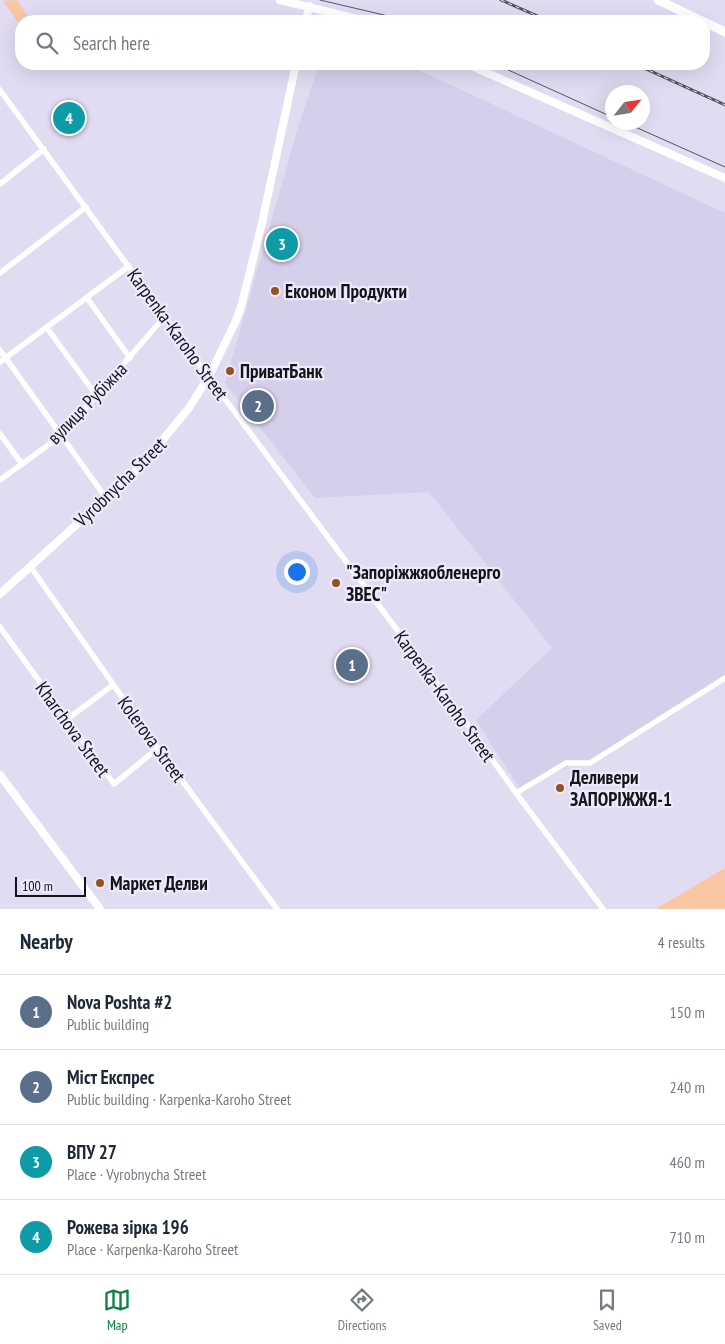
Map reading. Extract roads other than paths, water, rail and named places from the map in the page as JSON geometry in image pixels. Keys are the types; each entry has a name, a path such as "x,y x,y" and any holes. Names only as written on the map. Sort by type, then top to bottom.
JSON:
{"main road":[{"path":"658,0 689,15"},
{"path":"710,25 725,32"}],"street":[{"path":"280,0 343,15"},
{"path":"307,15 309,6"},
{"name":"Vyrobnycha Street","path":"0,594 141,466 189,408 209,376 236,323 241,307 262,223 295,70"},
{"path":"481,70 725,178"},
{"name":"Karpenka-Karoho Street","path":"0,90 223,397 603,909"},
{"path":"0,102 6,98"},
{"path":"0,184 44,149"},
{"path":"0,273 86,207"},
{"path":"0,362 129,266"},
{"path":"87,298 130,358"},
{"name":"вулиця Рубіжна","path":"0,480 62,435 165,316"},
{"path":"46,328 96,395"},
{"path":"0,350 106,498"},
{"path":"0,434 22,464"},
{"name":"Kolerova Street","path":"30,566 158,748 277,909"},
{"name":"Kharchova Street","path":"0,628 114,784 158,748"},
{"path":"516,793 566,763 590,763 725,678"},
{"path":"66,720 113,685"},
{"path":"0,775 100,909"}],"tram line":[{"path":"320,0 384,15"},
{"path":"508,70 605,114"},
{"path":"642,130 725,167"}],"railway":[{"path":"501,0 535,15"},
{"path":"648,70 725,105"}],"place":[{"name":"Рожева зірка 196","path":"69,118"},
{"name":"ВПУ 27","path":"282,244"},
{"name":"Економ Продукти","path":"275,291"},
{"name":"ПриватБанк","path":"230,371"},
{"name":"Мiст Експрес","path":"258,406"},
{"name":"\"Запоріжжяобленерго ЗВЕС\"","path":"336,583"},
{"name":"Nova Poshta #2","path":"352,665"},
{"name":"Деливери ЗАПОРІЖЖЯ-1","path":"560,788"},
{"name":"Маркет Делви","path":"100,883"}]}
